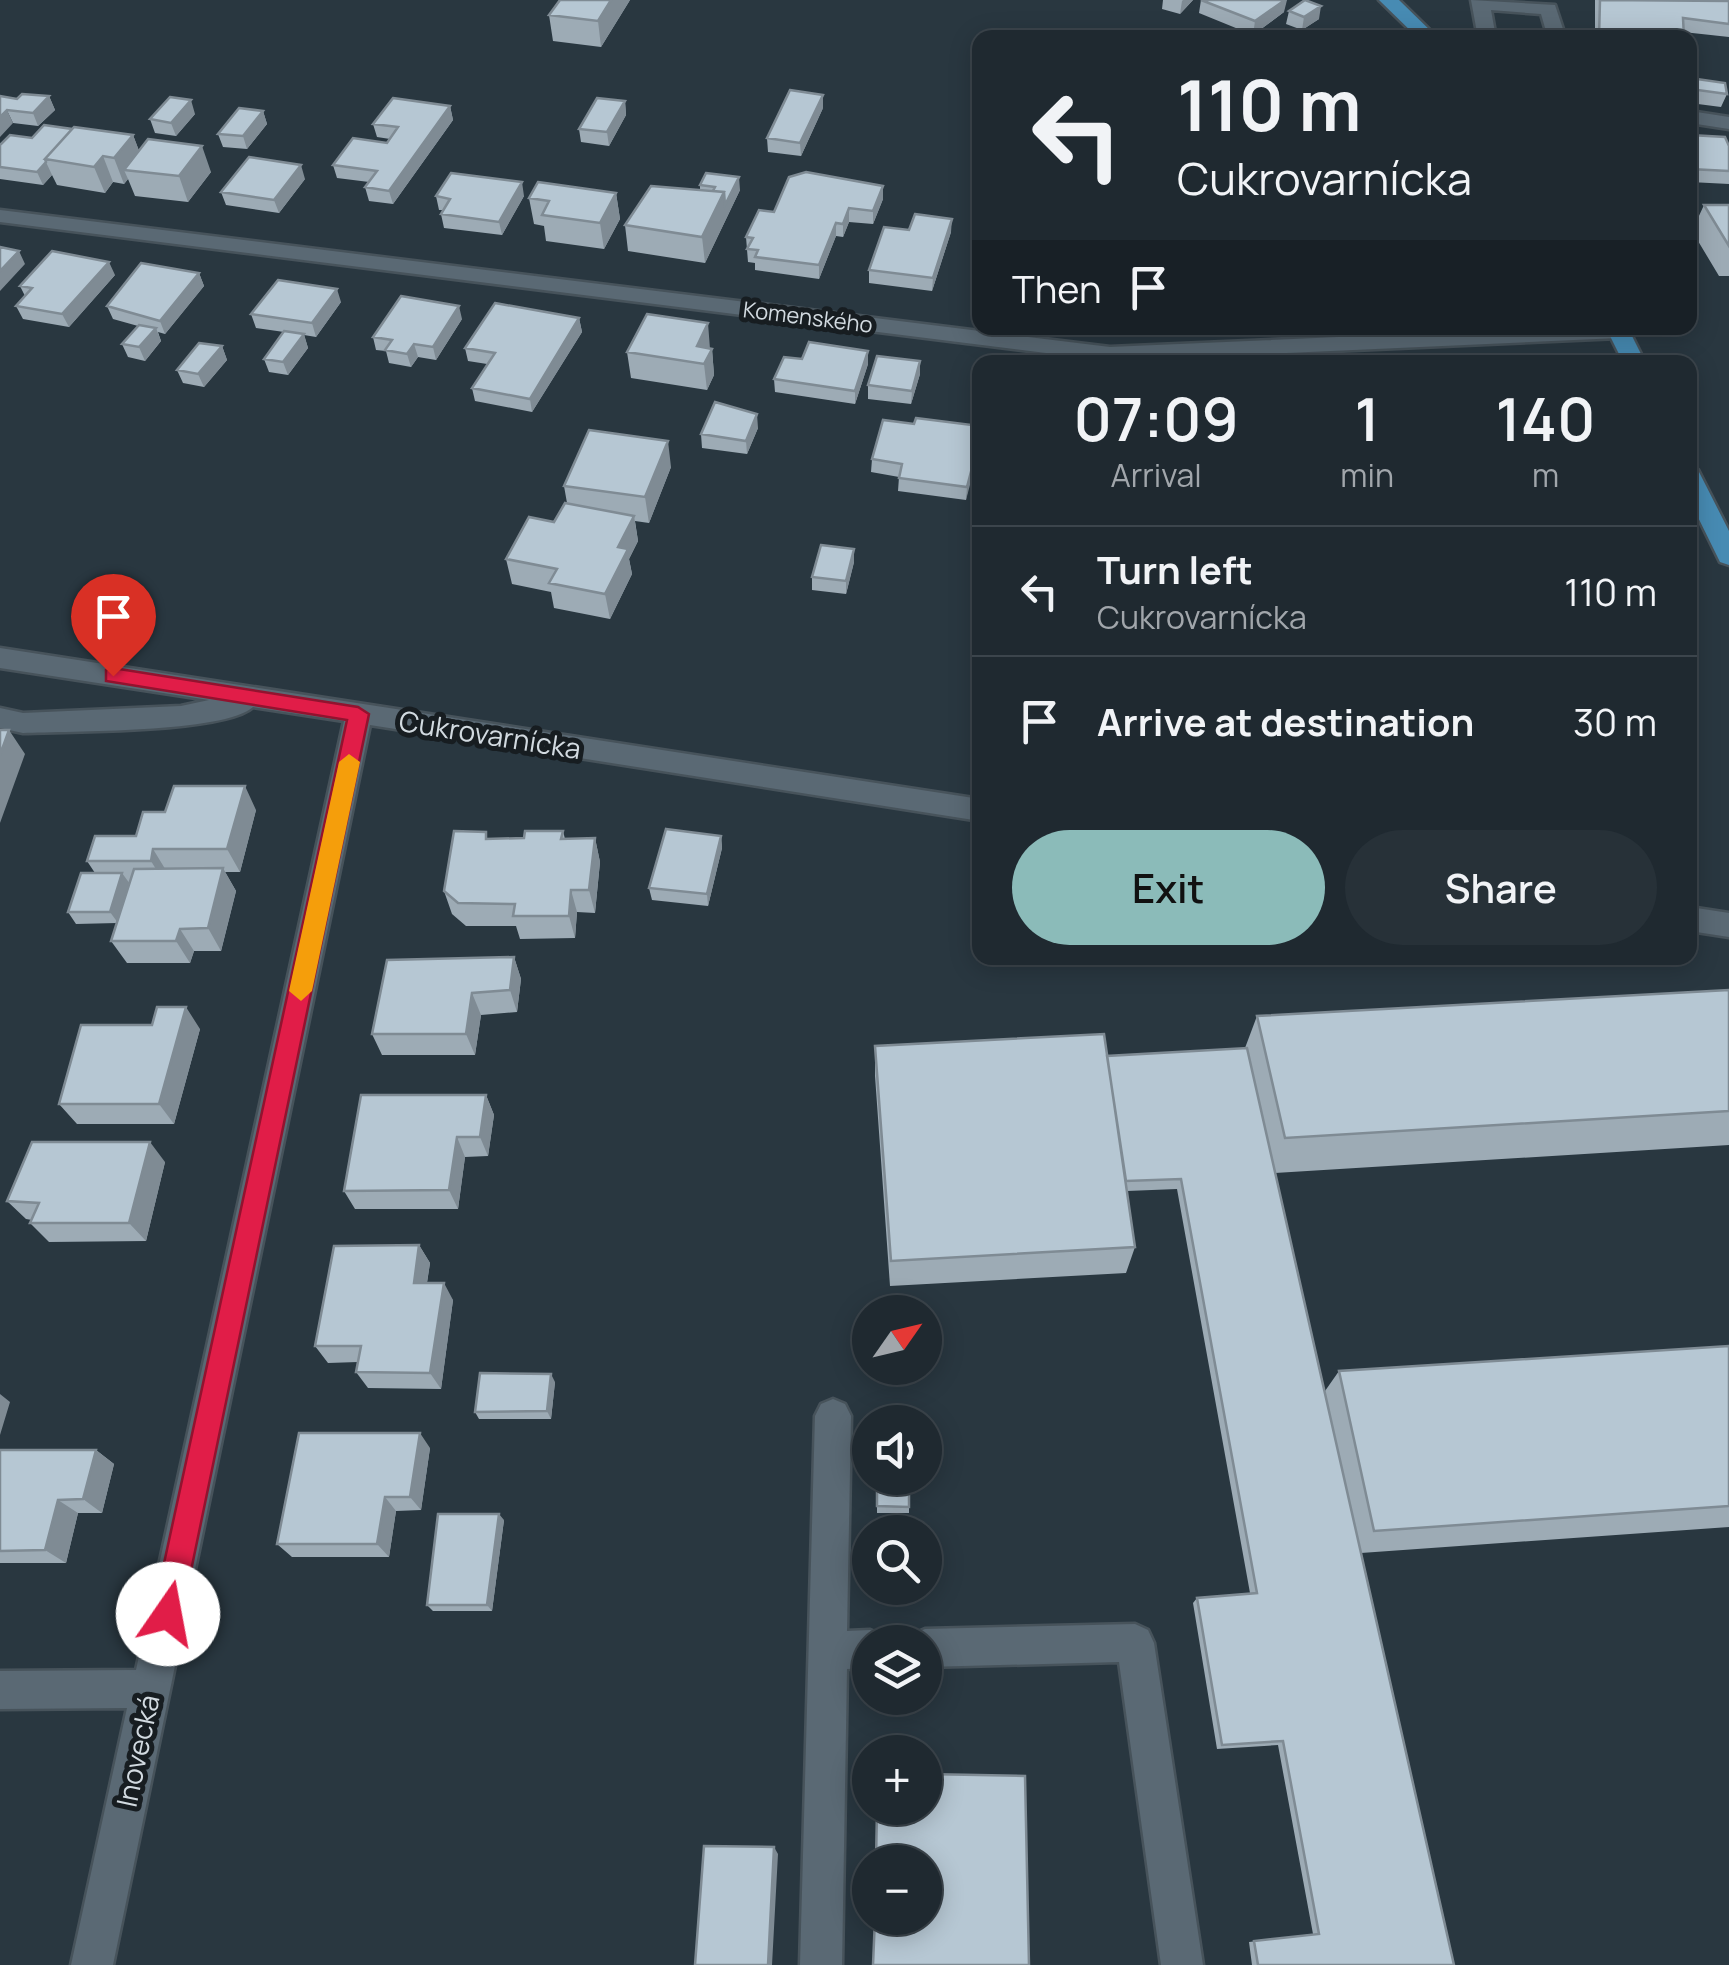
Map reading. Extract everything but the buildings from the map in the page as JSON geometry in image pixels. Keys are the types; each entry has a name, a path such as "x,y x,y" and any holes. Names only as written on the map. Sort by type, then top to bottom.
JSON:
{"main road":[{"path":"1388,0 1420,30"},
{"path":"1697,490 1729,556"}],"street":[{"path":"1485,30 1480,2 1549,8 1555,30"},
{"path":"1697,119 1729,123"},
{"name":"Komenského","path":"0,216 1110,354 1496,335"},
{"name":"Cukrovarnícka","path":"0,658 972,809"},
{"path":"0,718 23,723 181,716 263,699"},
{"name":"Inovecká","path":"92,1965 358,714"},
{"path":"1697,921 1729,926"},
{"path":"820,1965 831,1650 833,1416"},
{"path":"942,1648 1135,1644 1182,1965"},
{"path":"831,1650 852,1649"},
{"path":"0,1690 152,1689"}],"slow traffic":[{"path":"301,991 349,762"}],"route":[{"path":"113,676 358,714 168,1614"}]}
